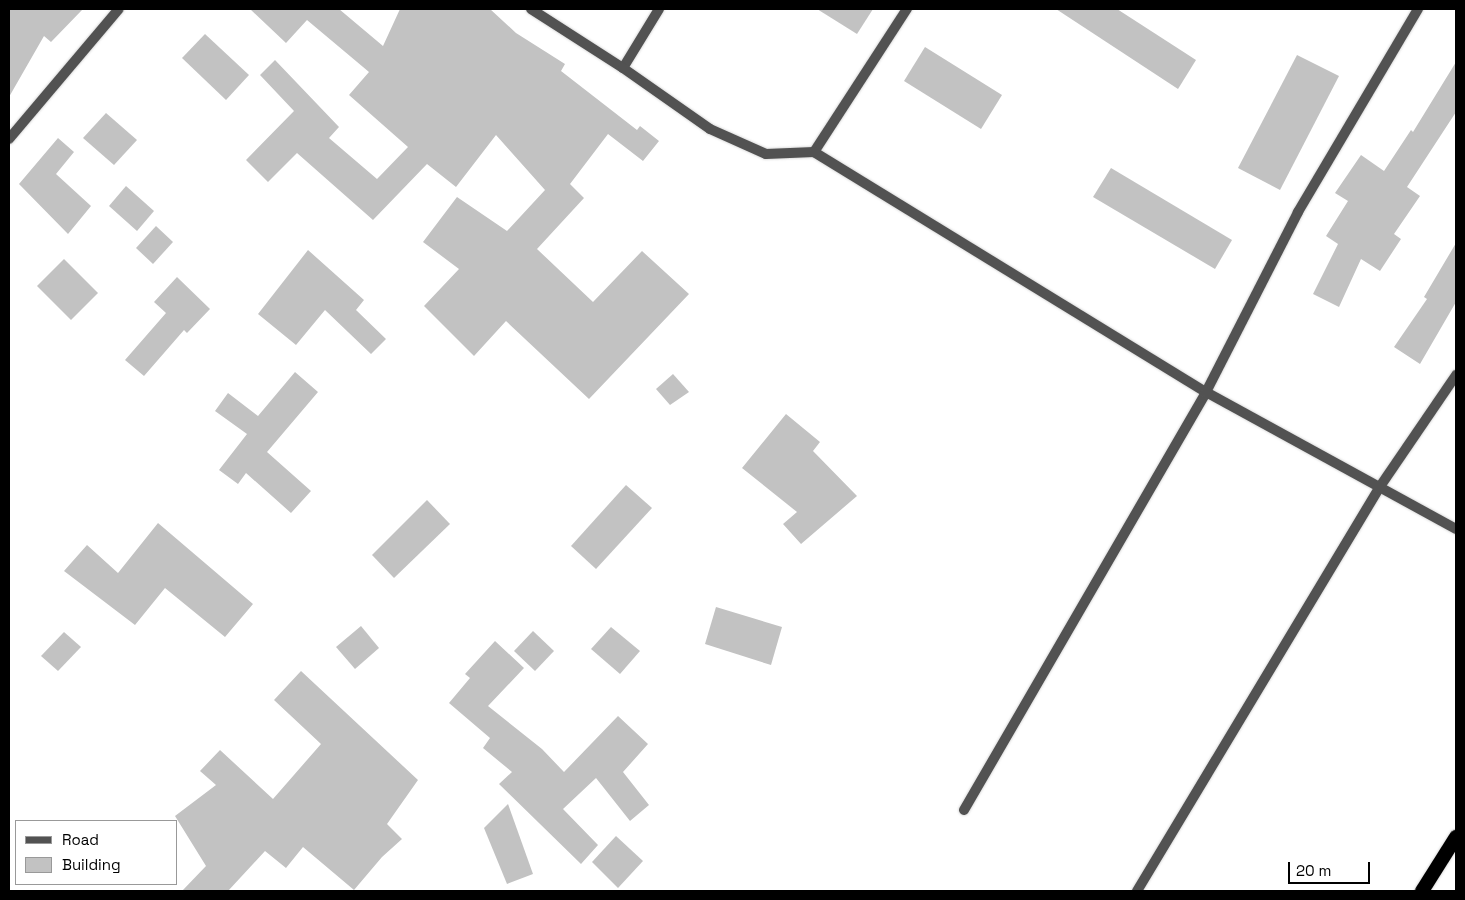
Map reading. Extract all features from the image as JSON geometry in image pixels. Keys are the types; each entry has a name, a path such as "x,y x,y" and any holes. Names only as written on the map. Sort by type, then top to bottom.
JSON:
{"highway":[{"path":"1422,891 1456,837"}],"street":[{"path":"9,139 119,9"},
{"path":"531,9 624,68 710,129 766,154 814,152 1206,392 1456,529"},
{"path":"624,68 659,9"},
{"path":"814,152 907,9"},
{"path":"964,810 1206,392 1298,212 1418,9"},
{"path":"1137,891 1379,488 1456,375"}],"building":[{"path":"9,9 83,9 51,42 44,36 9,97"},
{"path":"250,9 339,9 383,46 400,9 490,9 516,33 565,64 561,71 637,130 640,126 659,141 643,161 608,134 570,184 584,198 537,249 593,302 642,251 689,294 589,399 506,321 474,356 424,306 459,269 423,242 457,197 507,231 545,190 496,135 456,187 427,164 373,220 297,153 268,182 246,160 294,111 260,75 275,60 339,127 329,138 377,179 408,147 349,95 369,72 307,20 286,43"},
{"path":"817,9 873,9 857,34"},
{"path":"1056,9 1117,9 1196,60 1178,89"},
{"path":"205,34 249,75 226,100 182,58"},
{"path":"925,47 1002,95 981,129 904,81"},
{"path":"1297,55 1339,76 1280,190 1238,168"},
{"path":"1456,62 1456,112 1407,187 1420,196 1394,234 1401,239 1380,271 1361,259 1339,307 1313,294 1338,244 1326,236 1348,201 1335,193 1361,155 1384,171 1411,130 1413,132"},
{"path":"106,113 137,140 114,165 83,138"},
{"path":"58,138 74,152 56,174 91,206 68,234 19,184"},
{"path":"1111,168 1232,240 1215,269 1093,197"},
{"path":"126,186 154,211 137,231 109,206"},
{"path":"156,226 173,242 153,264 136,248"},
{"path":"1456,243 1456,302 1420,364 1394,347 1427,299 1424,297"},
{"path":"308,250 364,300 356,310 386,339 371,354 325,310 296,345 258,314"},
{"path":"64,259 98,293 71,320 37,286"},
{"path":"177,277 210,309 187,333 184,330 144,376 125,360 166,313 154,302"},
{"path":"295,372 318,392 267,452 311,491 291,513 246,473 238,484 219,470 247,434 215,411 228,393 258,416"},
{"path":"673,374 689,392 670,405 656,389"},
{"path":"786,414 820,442 813,451 857,496 801,544 783,524 797,512 742,468"},
{"path":"626,485 652,508 596,569 571,546"},
{"path":"427,500 450,524 394,578 372,555"},
{"path":"158,523 253,604 225,637 165,588 135,625 64,571 87,545 118,573"},
{"path":"716,607 782,627 771,665 705,644"},
{"path":"361,626 379,648 355,669 336,647"},
{"path":"611,627 640,651 620,674 591,649"},
{"path":"533,631 554,651 535,671 514,651"},
{"path":"64,632 81,647 58,671 41,656"},
{"path":"495,641 524,668 488,706 542,749 564,772 618,716 648,744 623,772 649,805 630,821 596,778 563,809 598,845 581,864 499,784 512,772 483,748 490,738 449,703 470,678 465,674"},
{"path":"301,671 418,780 387,824 402,839 382,857 354,890 303,847 286,868 265,851 228,891 182,891 206,866 175,816 216,785 200,771 220,750 273,799 321,744 274,700"},
{"path":"508,804 533,874 507,884 484,828"},
{"path":"616,836 643,861 618,888 592,862"}]}
